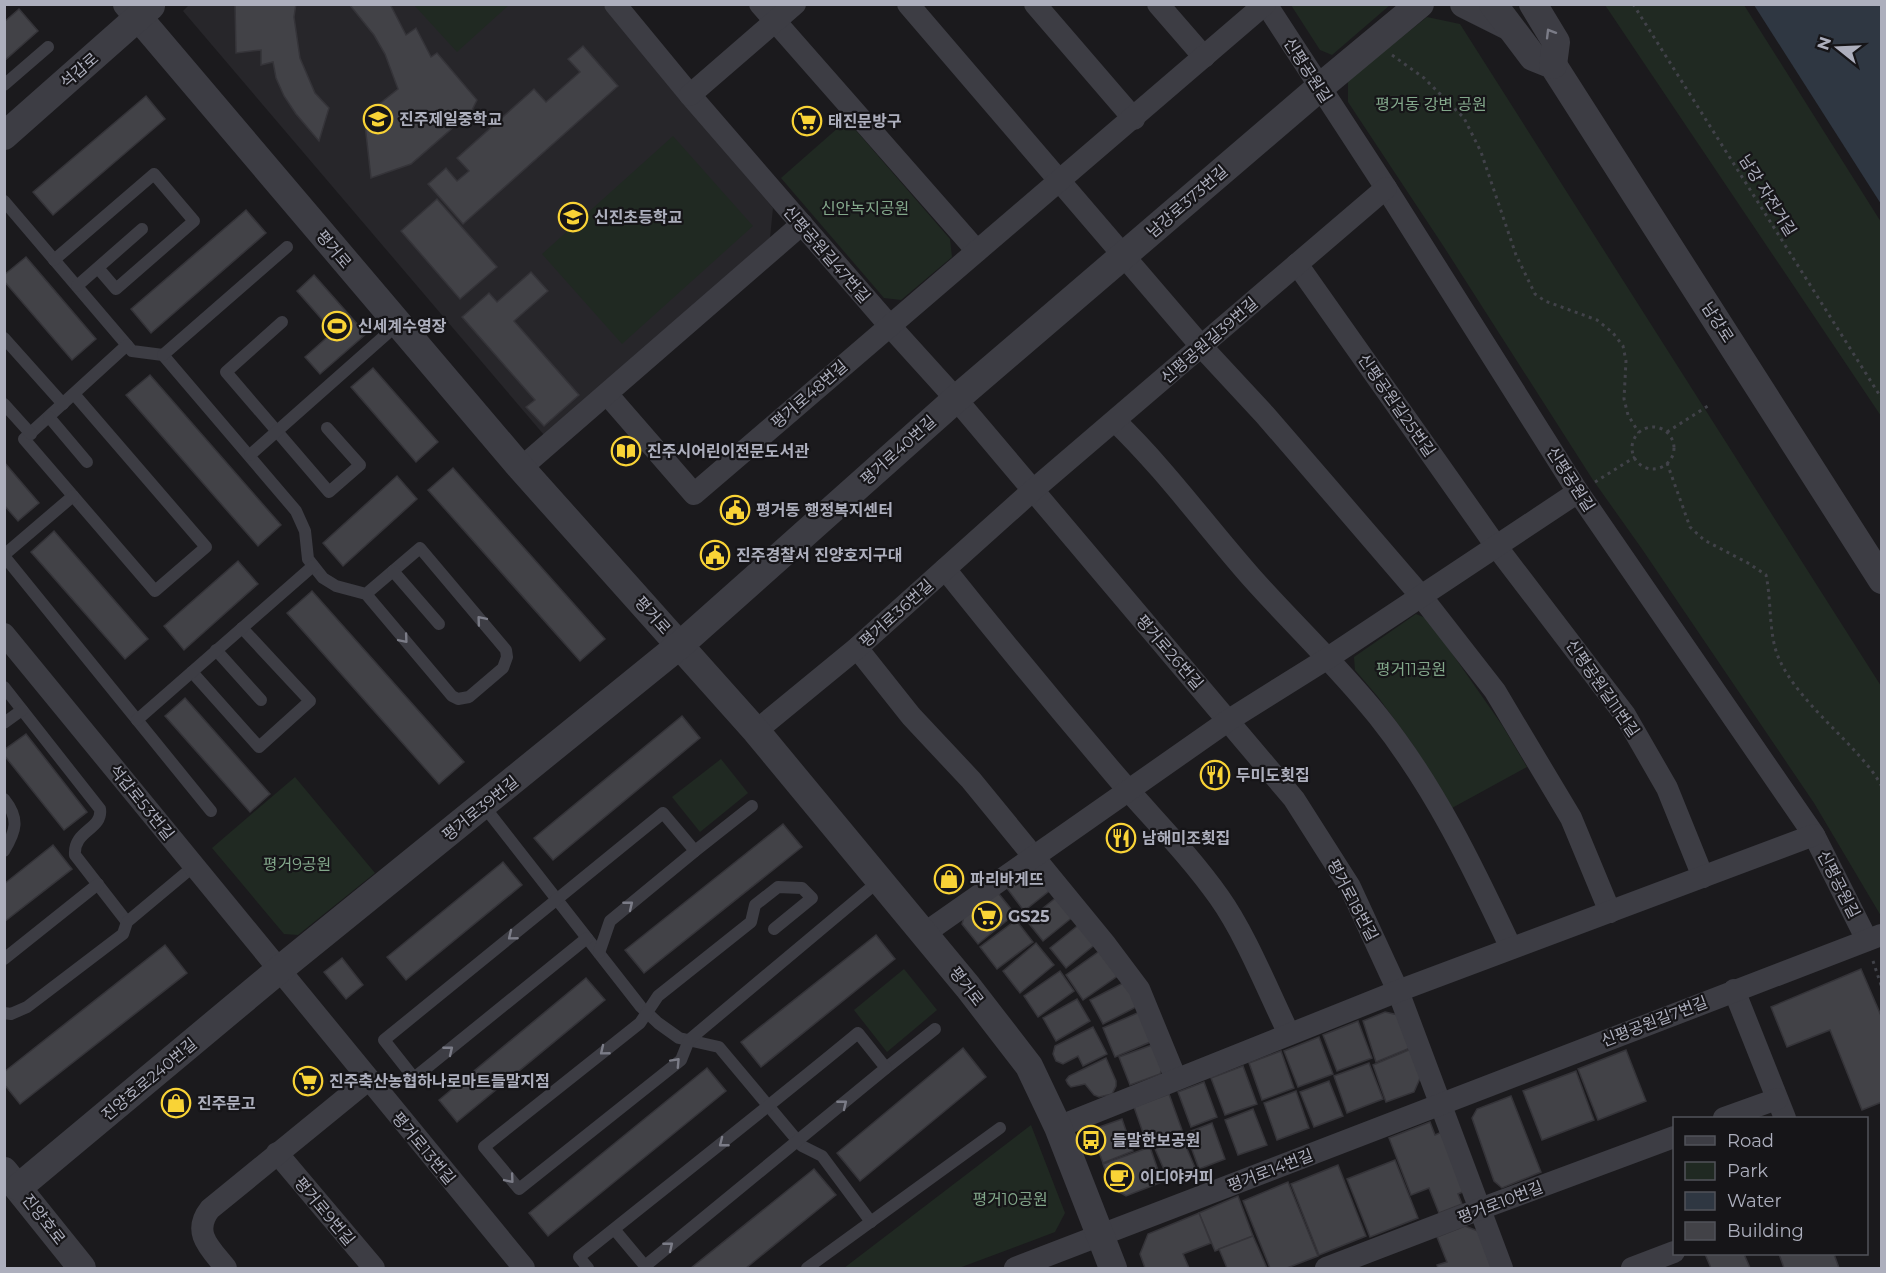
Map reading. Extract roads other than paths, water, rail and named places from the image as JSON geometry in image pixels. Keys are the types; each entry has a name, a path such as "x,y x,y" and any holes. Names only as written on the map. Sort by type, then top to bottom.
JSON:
{"street":[{"name":"신평공원길47번길","path":"615,4 690,95 956,399"},
{"path":"760,4 976,250"},
{"path":"690,95 795,4"},
{"path":"908,4 1201,346 1265,415 1421,596 1495,691 1571,818 1610,912"},
{"path":"1035,4 1134,119"},
{"path":"1158,4 1204,57"},
{"path":"889,325 1134,119 1266,4"},
{"name":"신평공원길","path":"1266,4 1386,188 1578,492 1815,835 1874,944"},
{"path":"1464,4 1501,15"},
{"path":"1533,4 1556,42 1553,65"},
{"name":"남강로373번길","path":"956,399 1319,88 1421,5"},
{"name":"석갑로","path":"4,136 139,9"},
{"name":"평거로","path":"139,9 398,324 521,468 756,731 925,933 1029,1066 1058,1127 1113,1269"},
{"name":"남강로","path":"1501,15 1533,57 1553,65 1881,580"},
{"name":"신평공원길39번길","path":"1032,491 1386,188"},
{"path":"521,468 802,224"},
{"name":"신평공원길25번길","path":"1297,264 1496,546"},
{"name":"평거로48번길","path":"607,394 694,494 889,325"},
{"name":"평거로26번길","path":"956,399 1229,720"},
{"name":"평거로40번길","path":"680,645 956,399"},
{"path":"1115,421 1143,448 1253,579 1328,658 1379,717 1427,785 1469,859 1511,948"},
{"name":"평거로36번길","path":"756,731 857,648 1032,491"},
{"path":"925,933 1229,720 1328,658 1578,492"},
{"name":"신평공원길11번길","path":"1496,546 1626,715 1667,788 1703,877"},
{"path":"945,569 1052,702 1178,845 1220,898 1289,1034"},
{"name":"석갑로53번길","path":"4,634 279,970"},
{"name":"평거로39번길","path":"279,970 680,645"},
{"path":"857,648 911,716 971,780 1034,856 1139,989 1176,1079"},
{"name":"평거로18번길","path":"1229,720 1294,799 1350,887 1398,991 1502,1269"},
{"path":"1058,1127 1398,991 1815,835"},
{"name":"신평공원길7번길","path":"1440,1104 1734,990 1874,944"},
{"name":"평거로13번길","path":"279,970 524,1269"},
{"name":"진양호로240번길","path":"9,1186 279,970"},
{"path":"1734,990 1781,1109 1735,1117"},
{"path":"226,1269 208,1246 202,1231 205,1215 277,1152 368,1080"},
{"name":"평거로14번길","path":"1100,1235 1440,1104"},
{"name":"평거로10번길","path":"1326,1269 1673,1137"},
{"name":"평거로9번길","path":"277,1152 374,1269"},
{"name":"진양호로","path":"9,1186 82,1269"},
{"path":"1015,1269 1100,1235"},
{"path":"1632,1269 1673,1252"}],"lane":[{"path":"4,85 48,47"},
{"path":"54,260 153,174 194,221 116,289 98,268"},
{"path":"4,201 132,351 163,355 250,455 296,511 305,531 308,559 323,578 336,586 366,594 452,696 458,699 469,697 503,668 507,657 506,650 420,548 366,594"},
{"path":"77,286 142,229"},
{"path":"163,355 287,247"},
{"path":"282,322 226,372 329,492 360,465 327,428"},
{"path":"250,455 398,324"},
{"path":"4,338 63,404"},
{"path":"74,394 206,547 155,591 24,439 127,345"},
{"path":"4,404 31,434"},
{"path":"49,417 87,462"},
{"path":"74,496 4,556 211,811"},
{"path":"137,720 313,566"},
{"path":"393,571 440,624"},
{"path":"192,672 259,747 310,701 242,628"},
{"path":"216,650 261,700"},
{"path":"4,687 100,809 101,816 98,822 80,835 74,847 75,855 127,922"},
{"path":"4,723 22,710"},
{"path":"4,800 13,810 15,823 12,837 4,851"},
{"path":"483,805 647,1012 679,1038 719,1047 797,1141 822,1156 871,1222"},
{"path":"599,953 610,921 752,806"},
{"path":"588,938 414,1078 384,1040 663,813 695,851"},
{"path":"4,1013 11,1014 27,1007 123,934 127,922 194,866"},
{"path":"774,929 812,898 802,888 778,887 755,905 751,922 658,996 640,1023 484,1148 519,1189 681,1060 689,1040 880,879"},
{"path":"4,959 98,884"},
{"path":"614,1229 643,1267 936,1029"},
{"path":"588,1269 579,1257 858,1033 886,1068"},
{"path":"807,1269 1000,1128"}],"water":[{"path":"1754,5 1881,5 1881,204"}],"place":[{"name":"진주제일중학교","path":"378,119"},
{"name":"태진문방구","path":"807,121"},
{"name":"신진초등학교","path":"573,217"},
{"name":"신세계수영장","path":"337,326"},
{"name":"진주시어린이전문도서관","path":"626,451"},
{"name":"평거동 행정복지센터","path":"735,510"},
{"name":"진주경찰서 진양호지구대","path":"715,555"},
{"name":"두미도횟집","path":"1215,775"},
{"name":"남해미조횟집","path":"1121,838"},
{"name":"파리바게뜨","path":"949,879"},
{"name":"GS25","path":"987,916"},
{"name":"진주축산농협하나로마트들말지점","path":"308,1081"},
{"name":"진주문고","path":"176,1103"},
{"name":"들말한보공원","path":"1091,1140"},
{"name":"이디야커피","path":"1119,1177"}],"park label":[{"name":"평거동 강변 공원","path":"1431,104"},
{"name":"신안녹지공원","path":"865,208"},
{"name":"평거11공원","path":"1411,669"},
{"name":"평거9공원","path":"297,864"},
{"name":"평거10공원","path":"1010,1199"}]}
